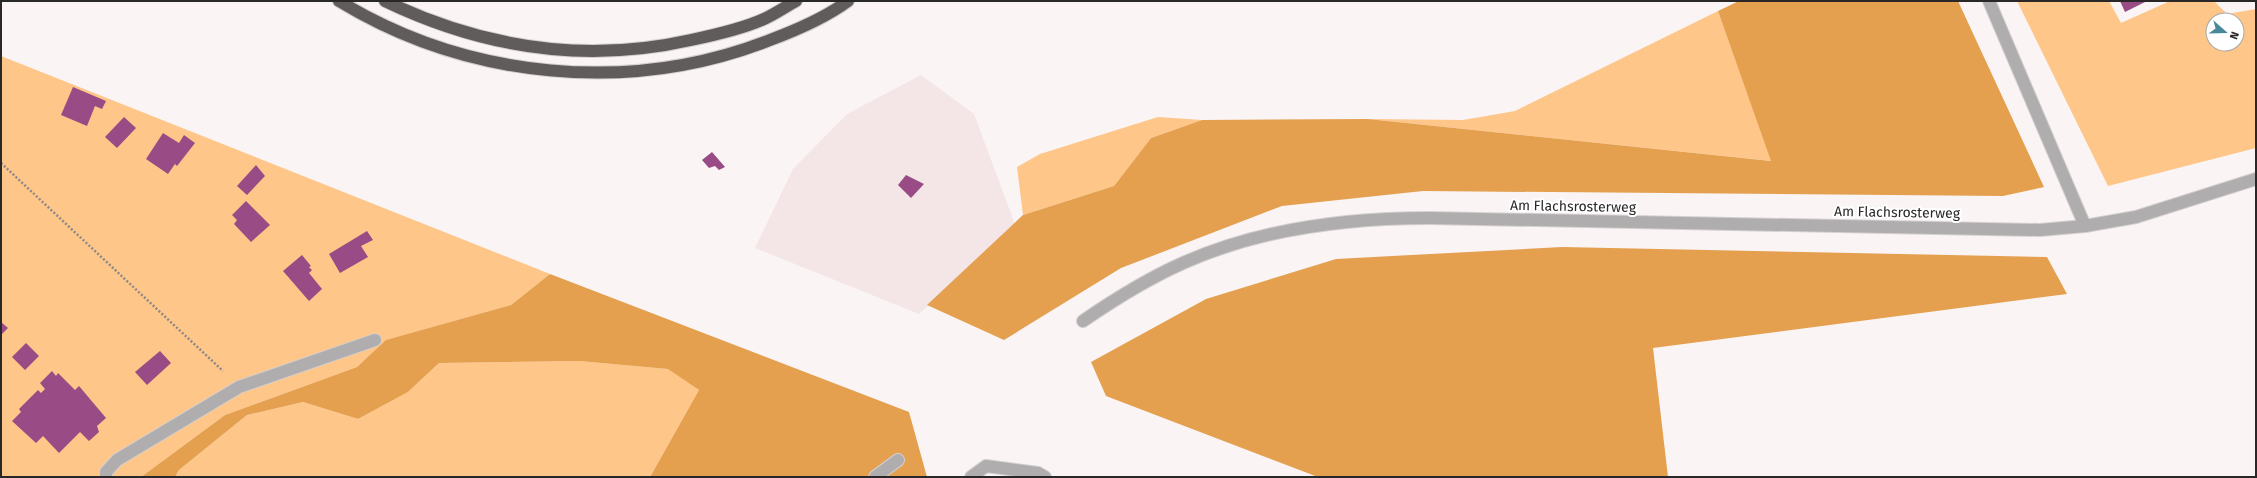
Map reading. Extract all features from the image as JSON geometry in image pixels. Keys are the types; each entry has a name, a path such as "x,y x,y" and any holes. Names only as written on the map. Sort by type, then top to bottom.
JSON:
{"highway":[{"path":"339,1 404,35 451,52 501,64 551,71 601,73 652,70 702,61 751,48 798,30 848,1"},
{"path":"385,1 426,20 461,32 511,44 555,50 609,52 664,46 712,36 764,19 796,1"}],"street":[{"path":"1989,1 2085,226"},
{"name":"Am Flachsrosterweg","path":"1083,321 1114,300 1148,280 1183,263 1222,248 1300,229 1383,218 2040,230 2085,226 2136,217 2256,179"},
{"path":"106,477 106,472 117,460 240,387 375,340"},
{"path":"875,477 898,460"},
{"path":"972,477 986,466 1038,473 1045,477"}],"path":[{"path":"1,163 240,387"}],"shaded area":[{"path":"1739,1 1958,1 2044,187 2003,196 1423,191 1282,206 1121,268 1004,340 927,305 1023,215 1114,186 1151,138 1202,120 1368,119 1771,161 1718,11"},
{"path":"2017,1 2109,1 2121,23 2170,1 2214,1 2225,12 2205,12 2205,52 2245,52 2245,12 2239,12 2256,9 2256,148 2108,186"},
{"path":"1718,11 1772,161 1368,119 1463,120 1515,111"},
{"path":"1,56 550,274 511,305 387,340 357,367 225,415 141,477 1,477"},
{"path":"921,75 974,114 1016,227 919,314 755,248 793,169 847,114"},
{"path":"1158,117 1202,120 1151,138 1114,186 1023,215 1017,167 1040,154"},
{"path":"1562,247 2047,257 2067,294 1653,348 1668,477 1318,477 1106,396 1091,362 1206,299 1336,259"},
{"path":"550,274 909,412 927,477 650,477 699,390 668,369 579,361 439,363 408,392 358,419 303,402 247,415 179,470 175,477 141,477 225,415 357,367 386,340 511,305"},
{"path":"579,361 669,369 699,390 650,477 175,477 179,470 247,415 303,402 358,419 408,392 439,363"}],"building":[{"path":"2120,1 2147,1 2125,12"},
{"path":"73,87 106,101 102,109 95,106 87,126 61,115"},
{"path":"124,117 136,128 117,148 105,137"},
{"path":"163,133 179,143 184,135 195,143 177,166 175,164 168,174 146,159"},
{"path":"712,152 725,167 719,170 715,166 709,168 702,160"},
{"path":"256,165 265,176 247,195 237,186"},
{"path":"906,175 924,184 911,198 898,185"},
{"path":"246,201 270,225 251,242 234,224 237,220 232,215"},
{"path":"367,231 373,240 361,246 368,257 340,273 329,254"},
{"path":"302,255 311,266 309,267 312,270 309,273 322,289 309,301 283,271"},
{"path":"1,322 8,328 1,335"},
{"path":"26,343 39,356 25,370 12,357"},
{"path":"160,351 171,363 147,385 135,372"},
{"path":"52,371 56,376 58,373 75,390 79,386 106,418 97,426 99,432 89,441 80,432 59,453 43,436 36,443 12,421 21,412 19,409 38,390 41,393 45,389 40,383"}]}
